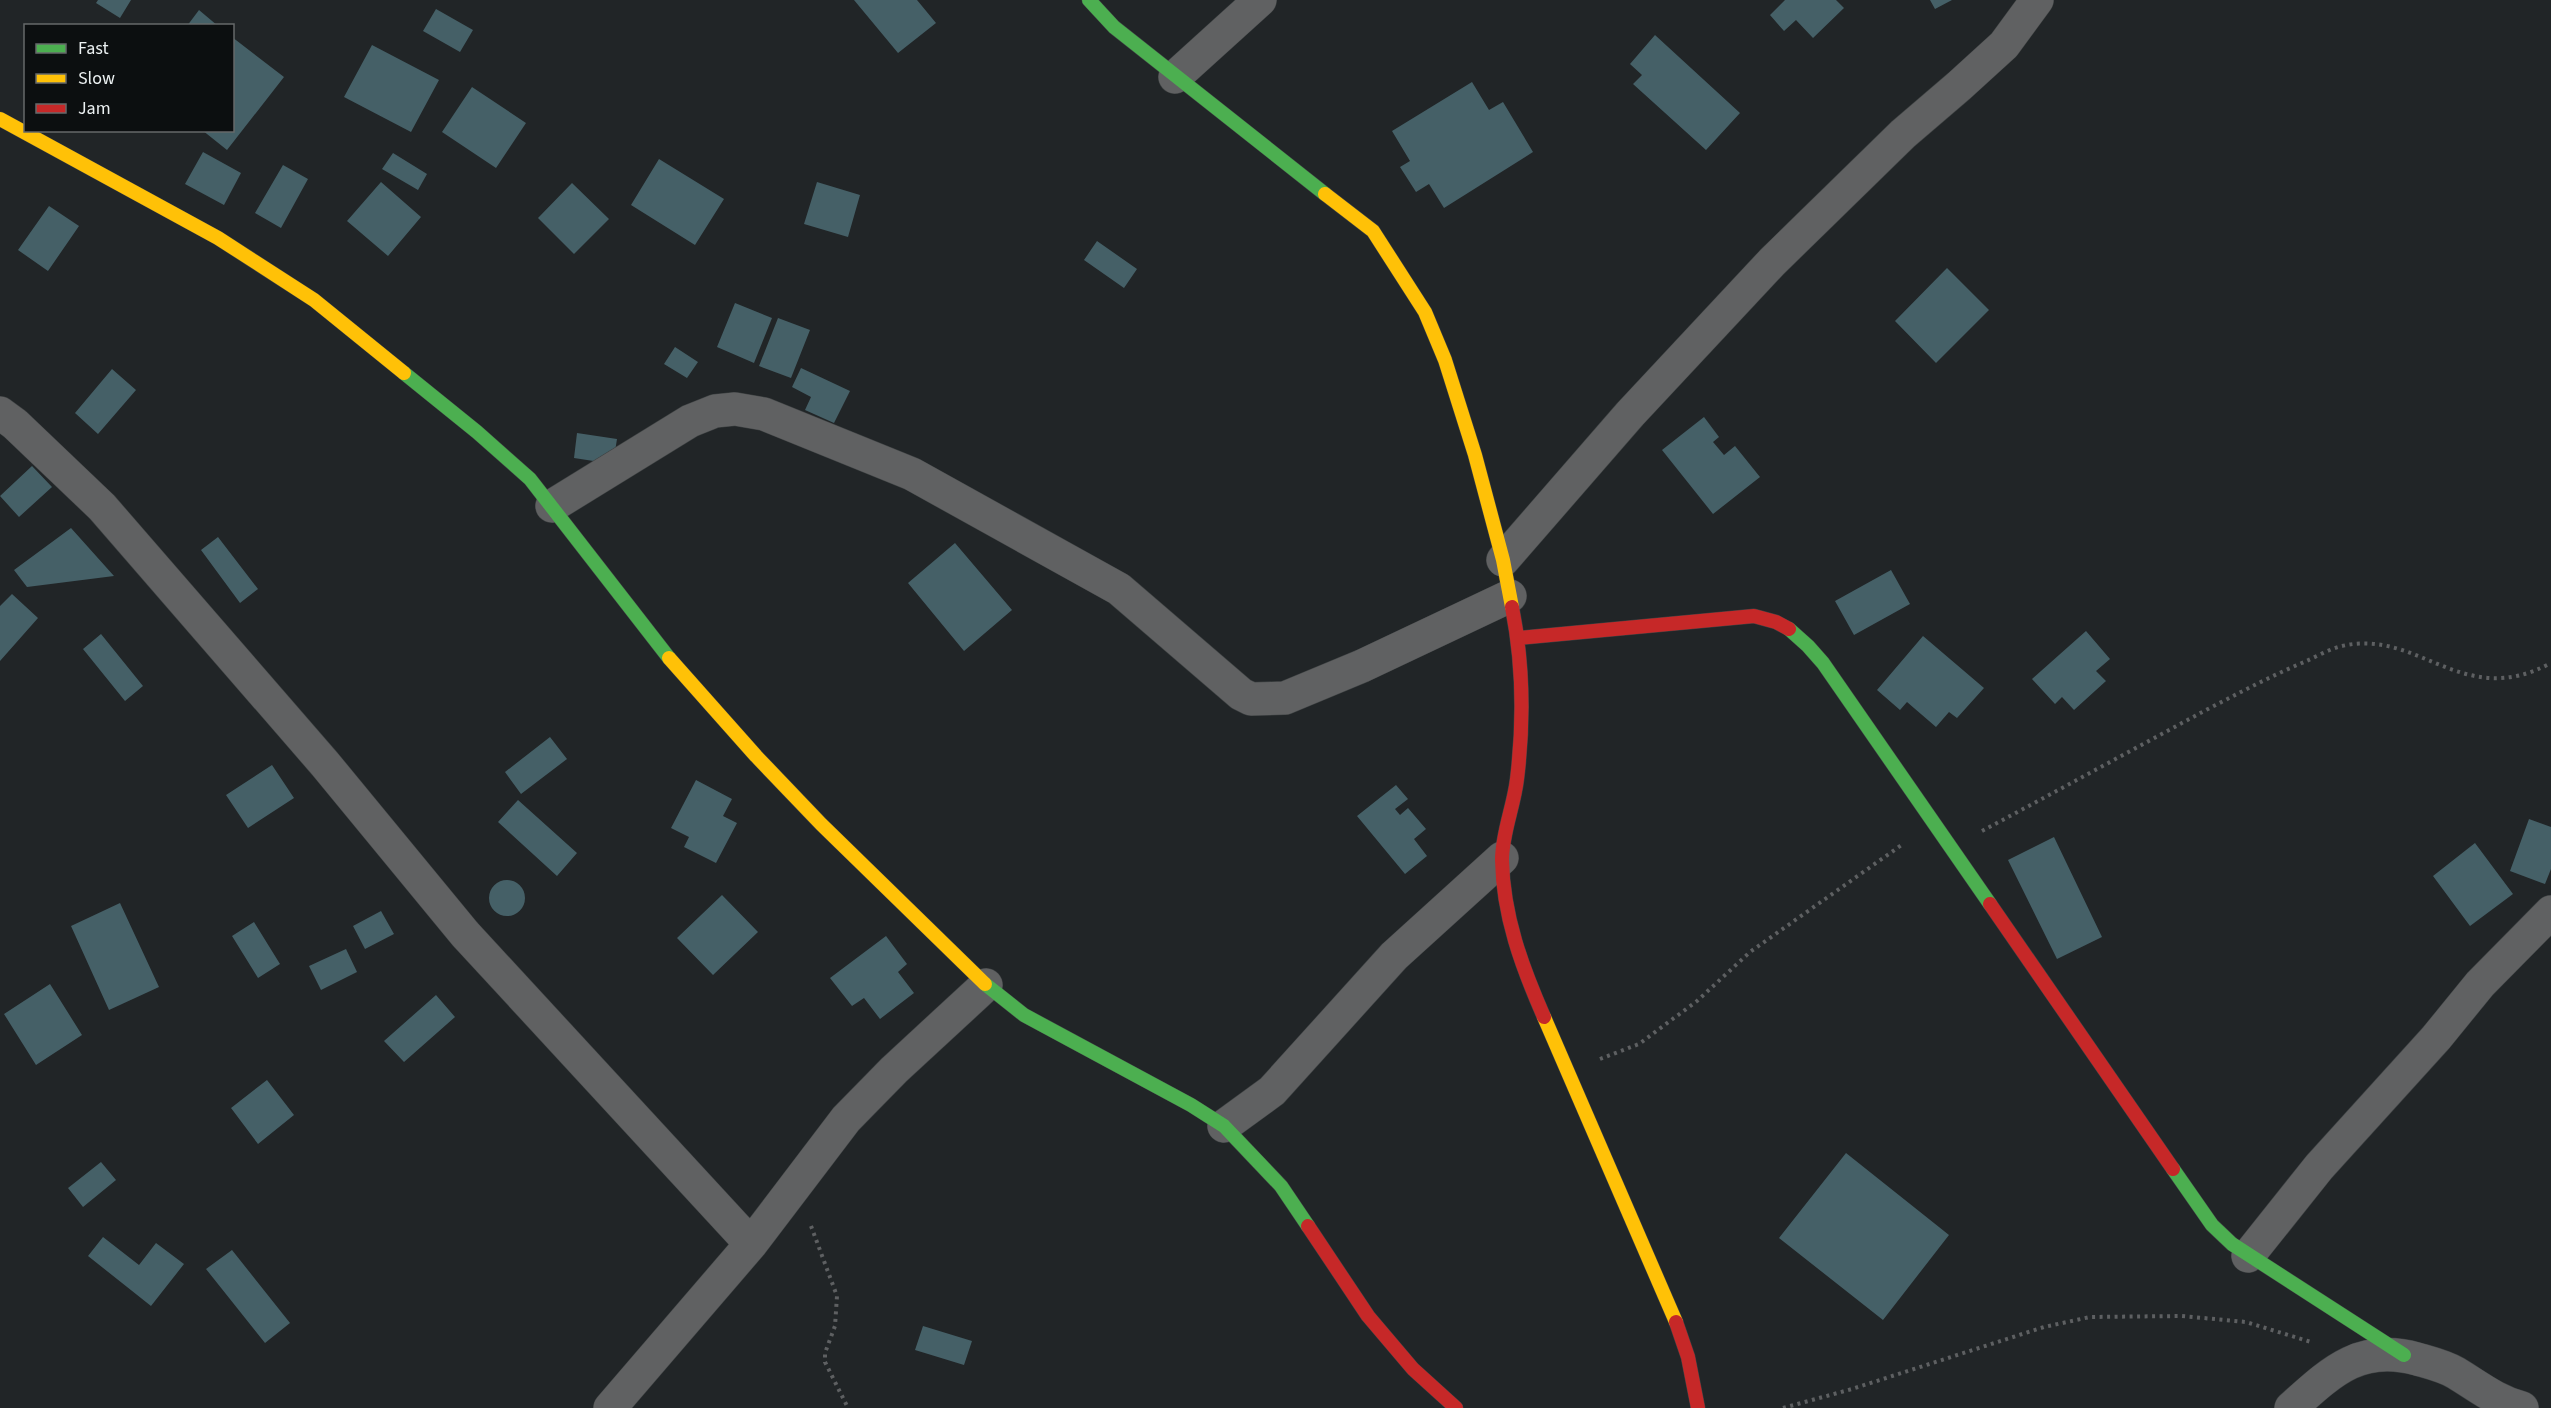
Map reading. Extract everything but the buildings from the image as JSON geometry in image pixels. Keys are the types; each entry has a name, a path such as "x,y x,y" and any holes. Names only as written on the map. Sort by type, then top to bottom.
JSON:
{"street":[{"path":"1089,0 1114,27 1175,77 1373,231 1425,312 1445,360 1475,455 1503,560 1518,638 1521,736 1517,781 1502,858 1508,918 1515,946 1566,1073 1669,1308 1680,1327 1688,1351 1698,1408"},
{"path":"1175,77 1260,0"},
{"path":"1503,560 1630,414 1772,262 1903,134 2004,45 2037,0"},
{"path":"0,119 218,238 314,300 477,432 530,479 662,650 756,756 821,824 986,985 1024,1015 1191,1105 1224,1126 1281,1186 1368,1316 1413,1370 1456,1408"},
{"path":"552,506 690,422 715,411 735,409 764,414 912,474 1119,589 1241,694 1251,699 1285,698 1362,666 1510,596"},
{"path":"0,413 15,424 102,507 325,764 465,934 751,1244"},
{"path":"1518,638 1754,616 1773,620 1788,627 1808,644 1935,822 1950,849 2052,991 2212,1225 2228,1242 2248,1256 2302,1288 2404,1355"},
{"path":"1224,1126 1279,1085 1394,956 1502,858"},
{"path":"2248,1256 2319,1167 2428,1047 2480,984 2551,912"},
{"path":"610,1408 751,1244 846,1119 894,1070 986,985"},
{"path":"2291,1408 2326,1376 2361,1357 2404,1355 2441,1365 2490,1396 2522,1408"}],"path":[{"path":"1950,849 2261,681 2339,646 2366,642 2390,646 2458,673 2480,678 2520,676 2551,663"},
{"path":"1566,1073 1639,1044 1697,1001 1750,952 1935,822"},
{"path":"795,1187 837,1296 835,1326 825,1353 825,1362 848,1408"},
{"path":"1783,1408 1852,1389 2044,1327 2090,1317 2182,1316 2246,1322 2361,1357"}],"traffic: fast":[{"path":"1089,0 1114,27 1325,194"},
{"path":"404,373 477,432 530,479 669,658"},
{"path":"1789,629 1823,663 1990,904"},
{"path":"985,984 1024,1015 1191,1105 1224,1126 1281,1186 1308,1226"},
{"path":"2173,1169 2212,1225 2232,1244 2404,1355"}],"traffic: slow":[{"path":"0,119 218,238 314,300 404,373"},
{"path":"1325,194 1373,231 1425,312 1445,360 1475,455 1503,560 1512,607"},
{"path":"669,658 756,756 821,824 985,984"},
{"path":"1544,1017 1676,1322"}],"traffic: jam":[{"path":"1512,607 1520,671 1521,736 1515,789 1503,850 1503,881 1515,941 1544,1017"},
{"path":"1518,638 1754,616 1776,622 1789,629"},
{"path":"1990,904 2173,1169"},
{"path":"1308,1226 1368,1316 1413,1369 1456,1408"},
{"path":"1676,1322 1688,1357 1698,1408"}]}
